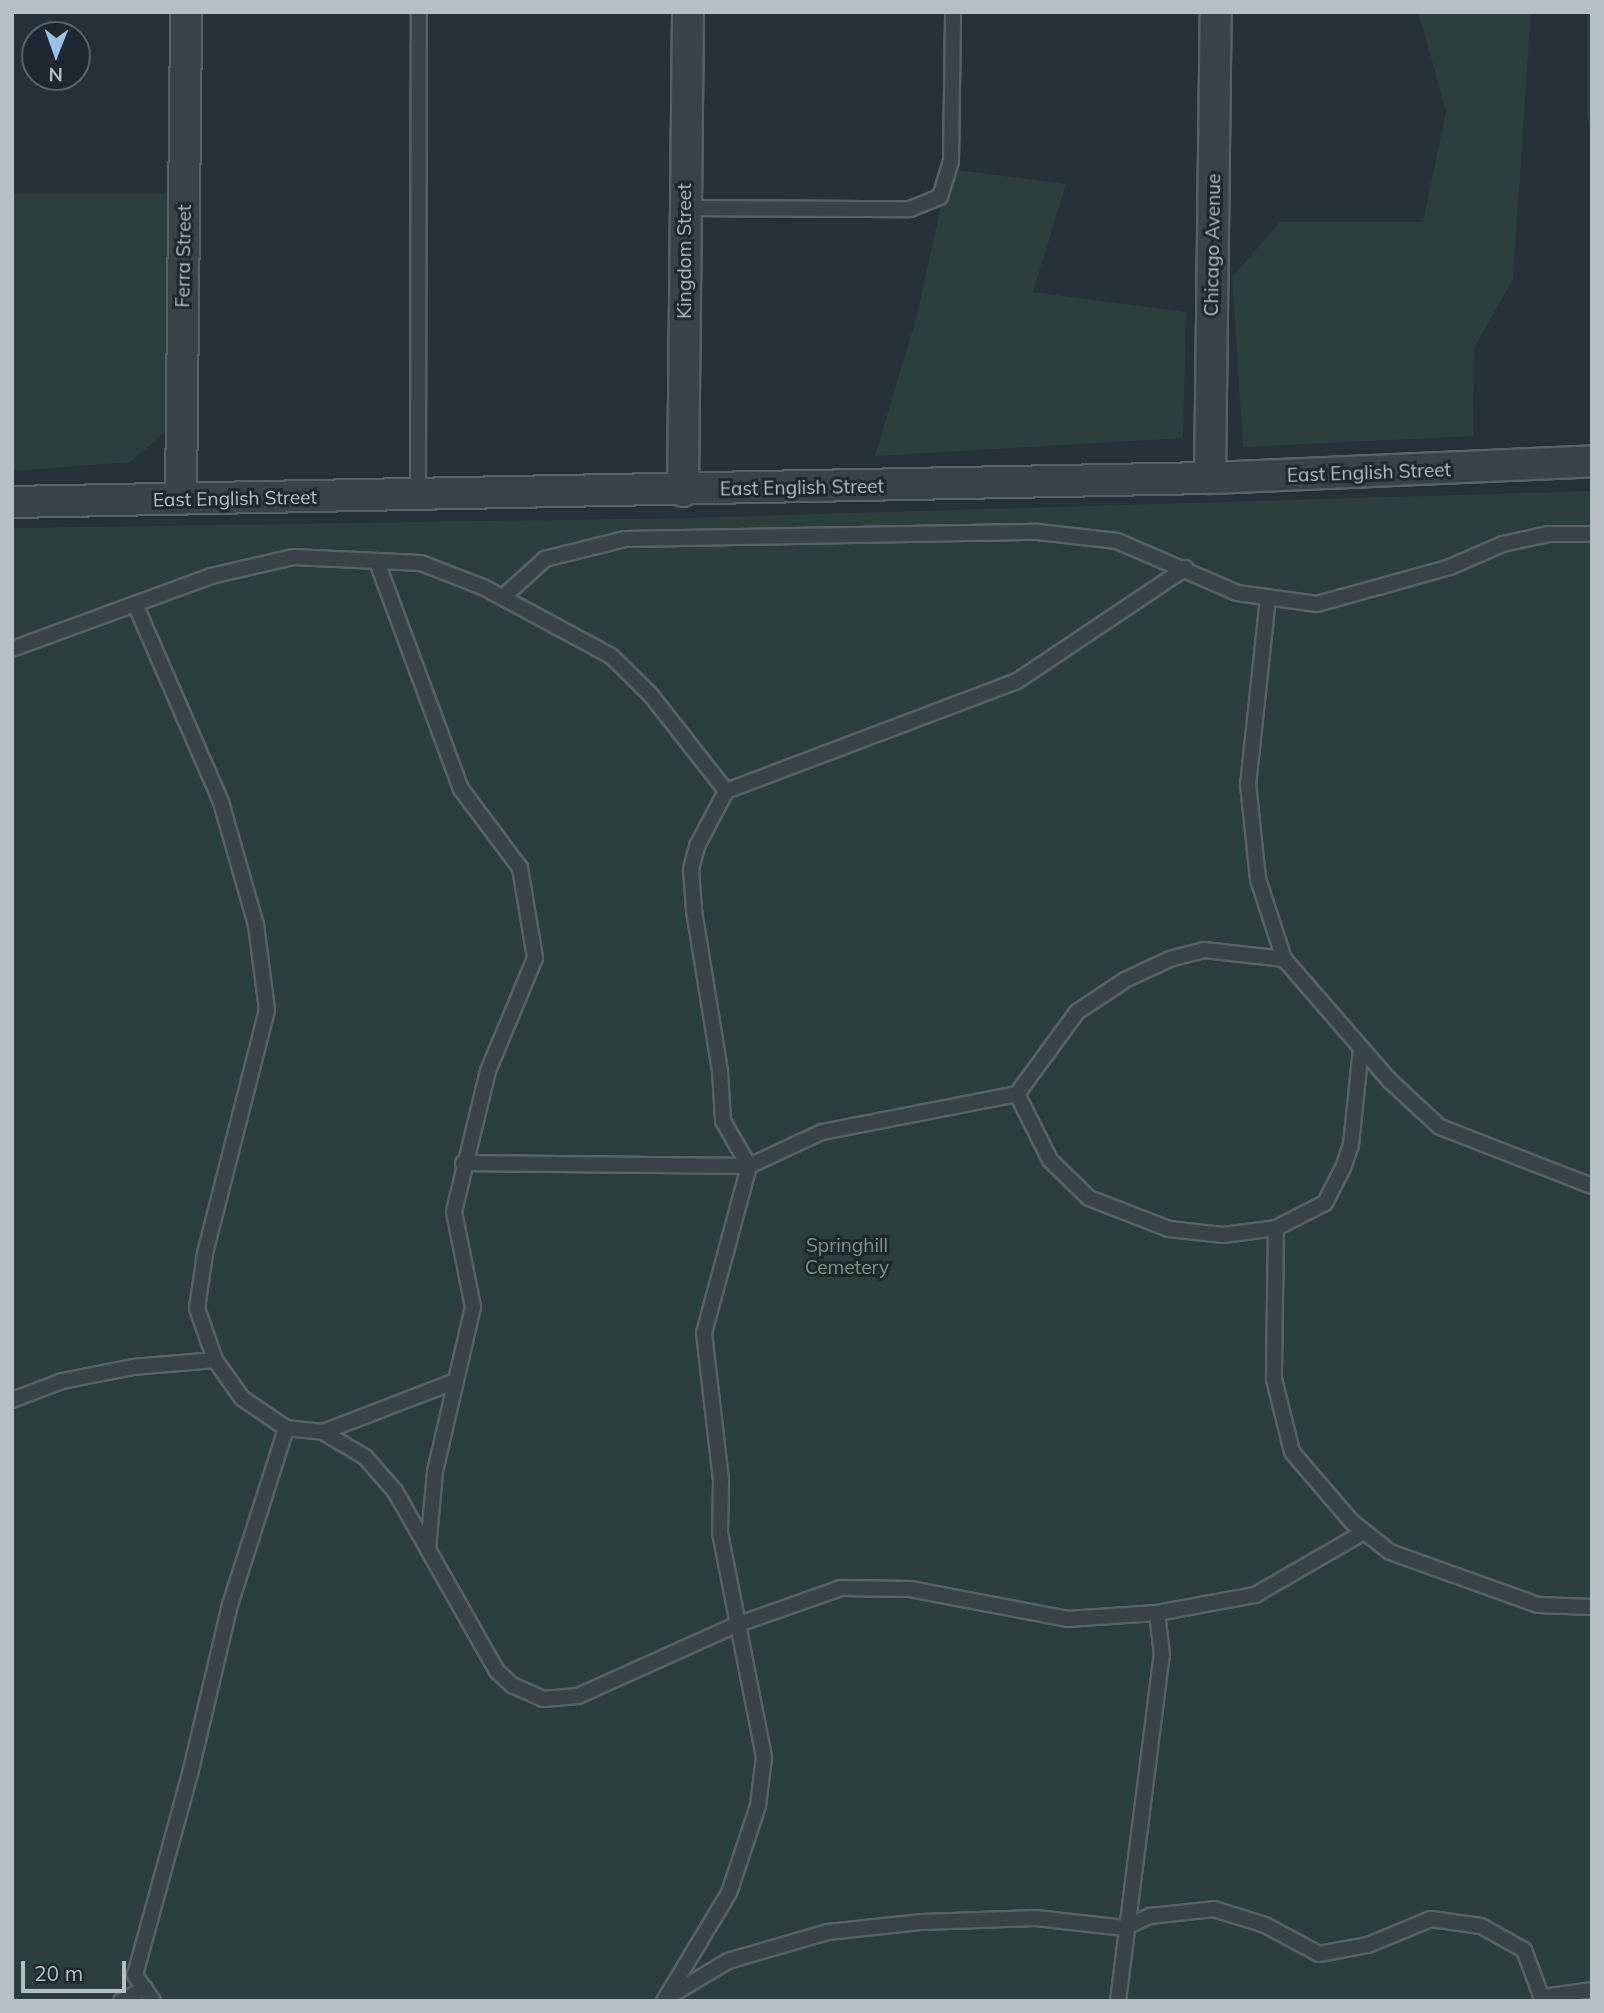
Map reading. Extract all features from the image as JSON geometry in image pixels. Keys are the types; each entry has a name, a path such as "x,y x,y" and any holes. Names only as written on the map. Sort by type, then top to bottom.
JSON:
{"street":[{"name":"Ferra Street","path":"181,499 186,12"},
{"name":"Kingdom Street","path":"683,491 688,12"},
{"name":"Chicago Avenue","path":"1210,478 1216,12"},
{"name":"East English Street","path":"12,502 683,491 1210,478 1592,461"}],"lane":[{"path":"418,495 419,12"},
{"path":"685,208 910,209 940,197 951,160 953,12"},
{"path":"503,597 545,559 625,539 1038,532 1117,541 1186,568 1237,593 1317,604 1450,566 1503,544 1548,534 1592,534"},
{"path":"12,649 211,576 293,557 421,563 503,597 611,656 650,694 726,791"},
{"path":"377,562 461,789 520,868 535,958 488,1071 463,1163 454,1212 473,1307 435,1472 428,1549"},
{"path":"665,1999 729,1893 758,1806 764,1757 720,1533 721,1480 704,1333 748,1166 723,1121 691,869 726,791 1017,681 1186,568"},
{"path":"1268,598 1248,784 1258,879 1284,959 1361,1049 1440,1127 1592,1186"},
{"path":"135,604 221,802 256,925 267,1010 205,1254 197,1308 215,1360 242,1398 286,1428 323,1432 365,1457 396,1491 498,1671 512,1685 543,1699 578,1696 616,1682 736,1625 841,1588 910,1589 1066,1619 1157,1613 1255,1595 1364,1532"},
{"path":"463,1163 748,1166 822,1132 1017,1094 1077,1012 1125,980 1205,950 1284,959"},
{"path":"1017,1094 1050,1160 1089,1198 1169,1229 1223,1235 1276,1228 1325,1202 1343,1168 1351,1145 1361,1049"},
{"path":"1276,1228 1273,1379 1292,1452 1364,1532 1390,1552 1538,1605 1592,1607"},
{"path":"12,1400 62,1381 133,1367 215,1360"},
{"path":"323,1432 456,1381"},
{"path":"121,2001 149,1995 135,1975 190,1774 230,1605 286,1428"},
{"path":"1118,2001 1124,1928 1162,1655 1157,1613"},
{"path":"665,1999 728,1961 828,1932 922,1922 1036,1919 1124,1928 1150,1916 1214,1909 1265,1925 1320,1954 1367,1945 1431,1919 1481,1926 1524,1950 1543,1999 1592,1990"}],"green space":[{"path":"1418,12 1531,12 1513,279 1474,348 1473,436 1243,447 1232,277 1280,222 1423,222 1446,111"},
{"path":"1587,12 1592,12 1592,144 1587,114"},
{"path":"949,169 1066,184 1033,292 1186,312 1183,438 875,456 917,315"},
{"path":"12,194 172,194 171,426 131,462 12,471"},
{"name":"Springhill Cemetery","path":"1592,491 1592,2001 12,2001 12,528 686,518"}]}
